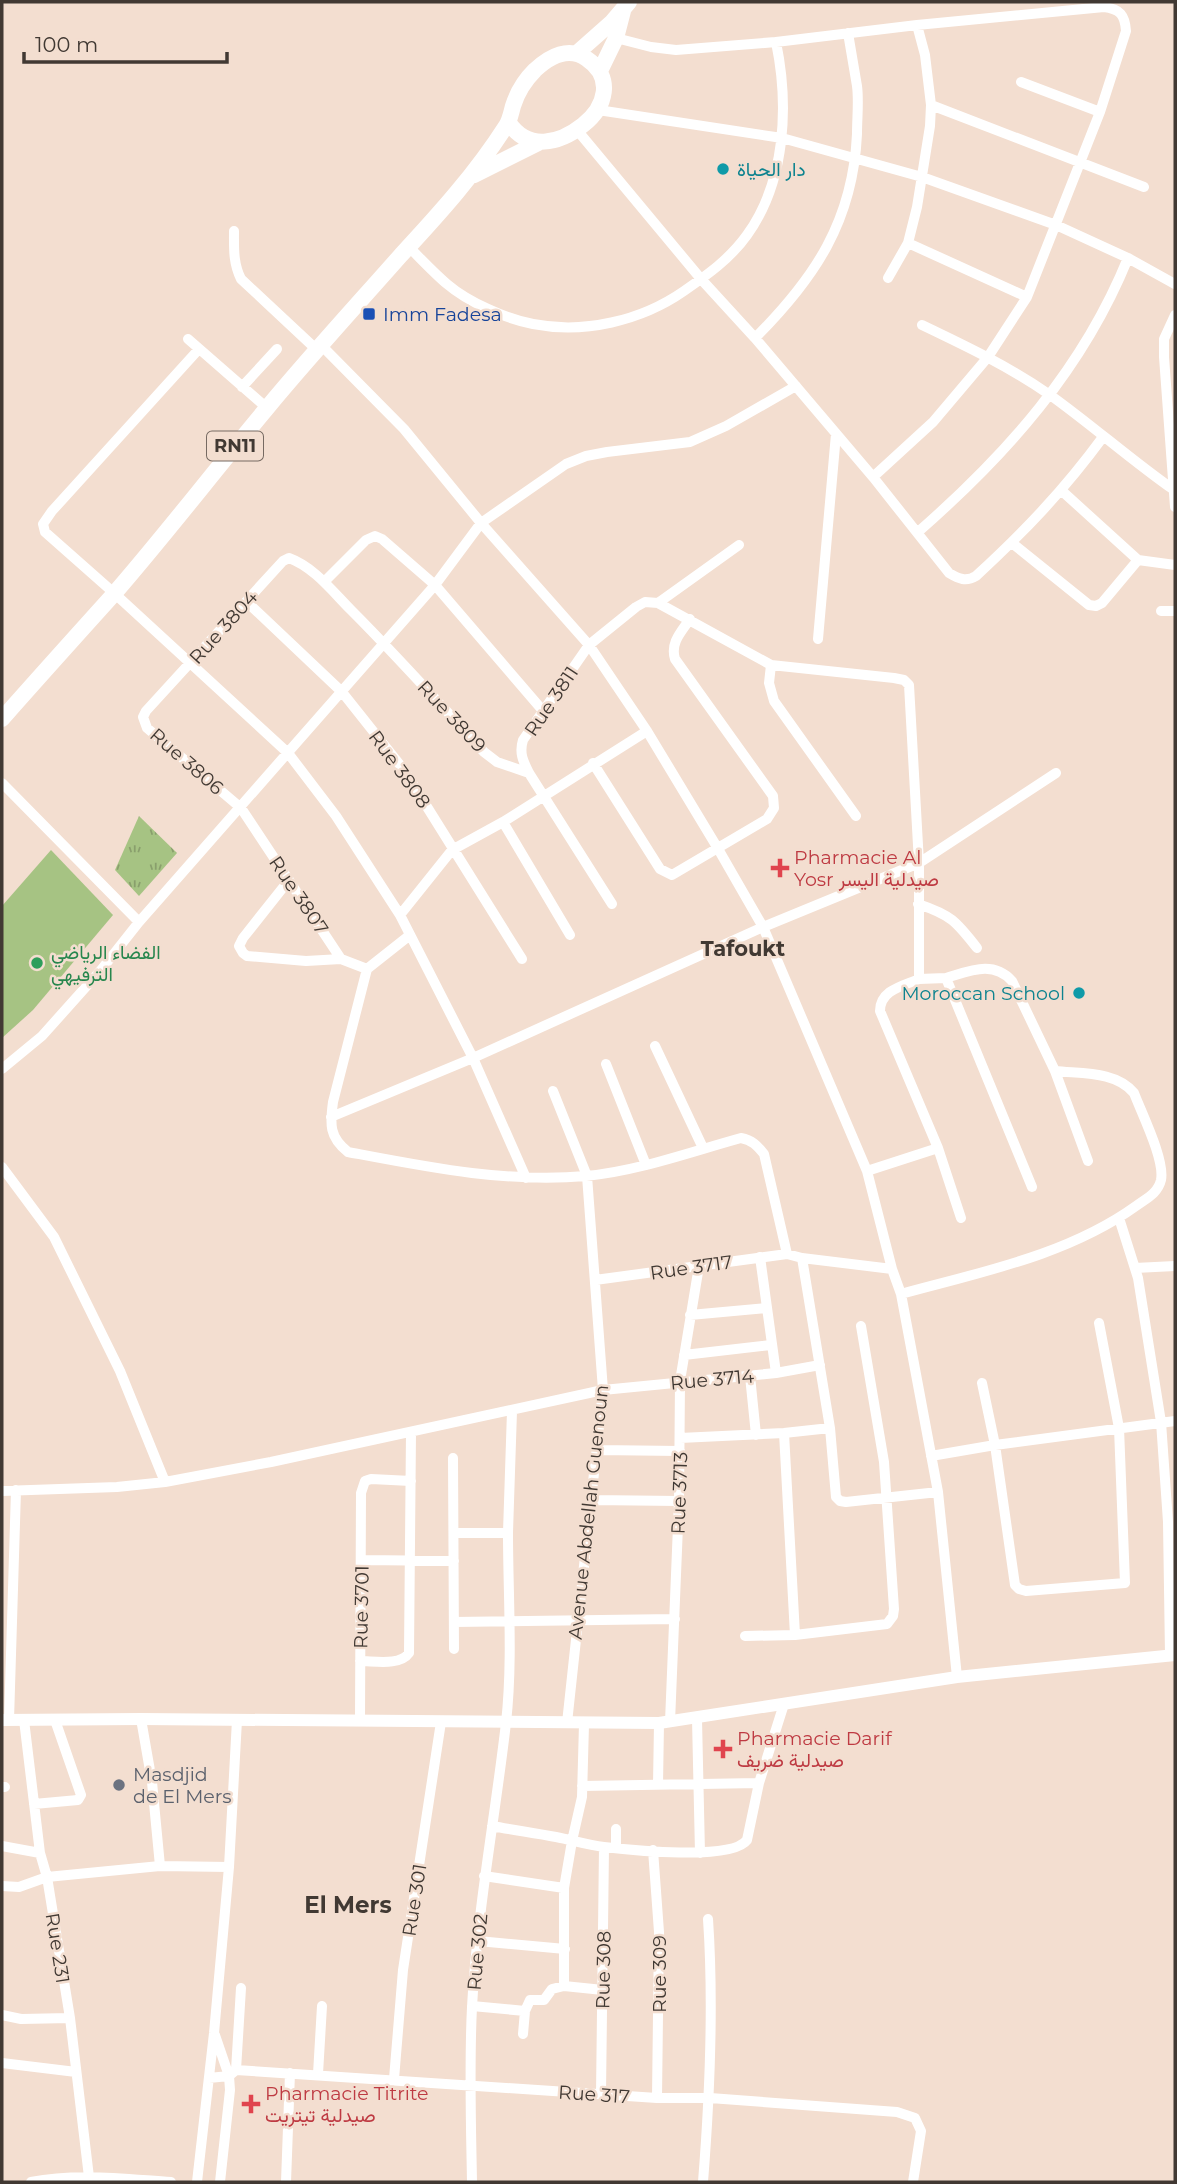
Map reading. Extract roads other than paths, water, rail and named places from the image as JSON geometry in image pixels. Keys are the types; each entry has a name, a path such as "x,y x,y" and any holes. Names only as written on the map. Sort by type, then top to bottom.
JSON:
{"main road":[{"name":"RN11","path":"471,176 538,143 577,130 598,110 604,97 600,71 627,5"},
{"name":"RN11","path":"2,719 114,593 319,347 471,176 509,123 519,90 534,71 561,53 577,52 627,5"},
{"path":"577,52 600,71"},
{"path":"509,123 516,134 538,143"}],"street":[{"path":"616,37 634,44 676,50 1104,7 1120,12 1125,20 1126,31 1100,112 1027,297 988,357 933,422 873,477"},
{"path":"888,278 908,243 922,177 931,105 925,55 917,25"},
{"path":"755,338 791,301 820,261 844,210 856,159 857,88 848,33"},
{"path":"409,247 449,285 490,310 532,324 576,328 640,316 667,302 723,263 747,235 761,211 774,179 782,138 781,66 776,41"},
{"path":"1021,82 1100,112"},
{"path":"931,105 1144,187"},
{"path":"598,110 782,138 922,177 1056,225 1128,258 1175,284"},
{"path":"577,130 701,279 873,477 949,573 959,579 970,580 976,576 1012,543 1062,491 1103,437"},
{"path":"234,231 234,257 241,279 319,347 404,429 481,523 589,645 647,732 763,927 867,1171 901,1294 938,1492 957,1677"},
{"path":"908,243 1027,297"},
{"path":"918,532 956,499 1017,437 1050,395 1082,349 1114,292 1128,258"},
{"path":"1175,315 1164,339 1175,507"},
{"path":"922,325 988,357 1050,395 1174,490"},
{"path":"188,339 267,408"},
{"path":"199,349 52,511 43,524 45,532 289,752 336,816 400,915 473,1058 527,1178"},
{"path":"242,387 277,349"},
{"path":"2,1069 42,1036 101,970 139,922 435,585 481,523 566,464 607,452 690,442 726,426 796,386"},
{"path":"818,639 836,434"},
{"path":"1062,491 1138,560 1175,565"},
{"path":"324,582 366,540 375,536 382,539 435,585 544,712"},
{"path":"1012,543 1089,605 1096,606 1102,603 1138,560"},
{"name":"Rue 3811","path":"612,904 529,772 521,757 520,748 589,645 636,607 645,602 658,603 739,545"},
{"name":"Rue 3804","path":"146,711 283,561 289,558 304,565"},
{"name":"Rue 3809","path":"304,565 385,643 484,752 498,762 529,772"},
{"name":"Rue 3808","path":"247,601 342,692 404,770 522,959"},
{"path":"658,603 771,665 894,678 904,680 909,685 919,863 919,979"},
{"path":"1161,611 1175,611"},
{"path":"593,763 665,873 672,875 767,819 774,808 773,796 675,659 675,642 690,619"},
{"path":"771,665 769,683 774,701 856,816"},
{"name":"Rue 3806","path":"146,711 143,717 147,728 241,808"},
{"path":"400,915 452,849 503,822 593,763 647,732"},
{"path":"331,1117 473,1058 763,927 919,863 1056,773"},
{"path":"2,783 139,922"},
{"name":"Rue 3807","path":"241,808 341,959"},
{"path":"503,822 570,935"},
{"path":"289,880 243,938 239,946 243,953 247,956 306,961 341,959 367,969"},
{"path":"918,904 942,912 956,921 977,948"},
{"path":"410,935 367,969 331,1117 332,1133 338,1144 348,1152 450,1171 527,1178 587,1176 646,1165 741,1138 749,1139 764,1154 787,1254 892,1269"},
{"path":"961,1219 938,1148 880,1011 880,1001 885,995 919,979 946,978 975,969 991,968 1005,973 1012,981 1055,1071 1088,1161"},
{"path":"946,978 1032,1187"},
{"path":"655,1046 703,1148"},
{"path":"606,1064 646,1165"},
{"path":"901,1294 1016,1262 1069,1243 1119,1218 1157,1191 1161,1165 1134,1093 1127,1084 1114,1077 1055,1071"},
{"name":"Avenue Abdellah Guenoun","path":"553,1091 587,1176 603,1390 567,1723"},
{"path":"867,1171 938,1148"},
{"path":"2,1167 54,1237 120,1371 165,1482"},
{"path":"16,1490 5,1720 665,1723 957,1677 1172,1655 1172,1522 1160,1422 1142,1298 1119,1218"},
{"name":"Rue 3717","path":"595,1280 787,1254"},
{"path":"760,1257 776,1373"},
{"path":"802,1258 830,1428 836,1497 846,1502 938,1492"},
{"name":"Rue 3713","path":"658,1785 675,1619 680,1381 699,1266"},
{"path":"1135,1268 1175,1266"},
{"path":"690,1315 767,1308"},
{"path":"982,1383 995,1445 1015,1585 1026,1591 1125,1583 1119,1428 1099,1323"},
{"path":"746,1636 795,1635 887,1624 893,1616 888,1498 861,1326"},
{"path":"684,1355 771,1345"},
{"name":"Rue 3714","path":"2,1491 117,1487 165,1482 603,1390 750,1376 820,1365"},
{"path":"750,1376 756,1435"},
{"name":"Rue 302","path":"472,2182 472,2006 484,1876 506,1723 512,1411"},
{"path":"931,1456 1175,1421"},
{"path":"680,1438 830,1428"},
{"path":"360,1661 399,1660 409,1653 411,1432"},
{"path":"784,1433 795,1635"},
{"path":"597,1450 680,1451"},
{"path":"453,1458 454,1649"},
{"name":"Rue 3701","path":"360,1721 361,1493 365,1481 371,1479 411,1481"},
{"path":"591,1500 679,1501"},
{"path":"454,1533 508,1533"},
{"path":"362,1560 454,1560"},
{"path":"454,1622 675,1619"},
{"path":"492,1826 610,1847 674,1853 700,1853 740,1846 744,1844 759,1783 784,1704"},
{"path":"697,1718 700,1853"},
{"path":"141,1719 154,1794 160,1866"},
{"name":"Rue 231","path":"24,1720 40,1853 47,1877 70,2018 89,2177"},
{"path":"34,1804 78,1800 81,1795 55,1720"},
{"path":"197,2182 229,1867 237,1720"},
{"name":"Rue 301","path":"394,2079 403,1970 442,1722"},
{"path":"564,1986 564,1888 582,1797 584,1724"},
{"path":"582,1786 759,1783"},
{"name":"Rue 308","path":"601,2094 610,1847 616,1829"},
{"path":"2,1846 40,1853"},
{"name":"Rue 309","path":"653,1850 659,1932 657,2098"},
{"path":"2,1886 19,1887 47,1877 160,1866 229,1867"},
{"path":"484,1876 564,1888"},
{"path":"703,2182 710,2098 712,2027 708,1919"},
{"path":"478,1941 565,1949"},
{"path":"523,2034 525,2011 530,2000 544,2000 552,1989 564,1986 603,1990"},
{"path":"220,2182 241,1988"},
{"path":"318,2074 322,2006"},
{"path":"472,2006 525,2011"},
{"path":"2,2015 21,2019 70,2018"},
{"path":"214,2032 233,2073"},
{"path":"2,2063 76,2073"},
{"name":"Rue 317","path":"209,2078 233,2073 318,2074 897,2112 915,2119 921,2132 913,2182"},
{"path":"286,2182 290,2073"},
{"path":"31,2182 89,2177 171,2182"}],"place":[{"name":"دار الحياة","path":"723,169"},
{"name":"Imm Fadesa","path":"369,314"},
{"name":"Pharmacie Al Yosr صيدلية اليسر","path":"780,868"},
{"name":"الفضاء الرياضي الترفيهي","path":"37,963"},
{"name":"Moroccan School","path":"1079,993"},
{"name":"Pharmacie Darif صيدلية ضريف","path":"723,1749"},
{"name":"Masdjid de El Mers","path":"119,1785"},
{"name":"Pharmacie Titrite صيدلية تيتريت","path":"251,2104"}],"district":[{"name":"Tafoukt","path":"743,949"},
{"name":"El Mers","path":"348,1905"}]}
